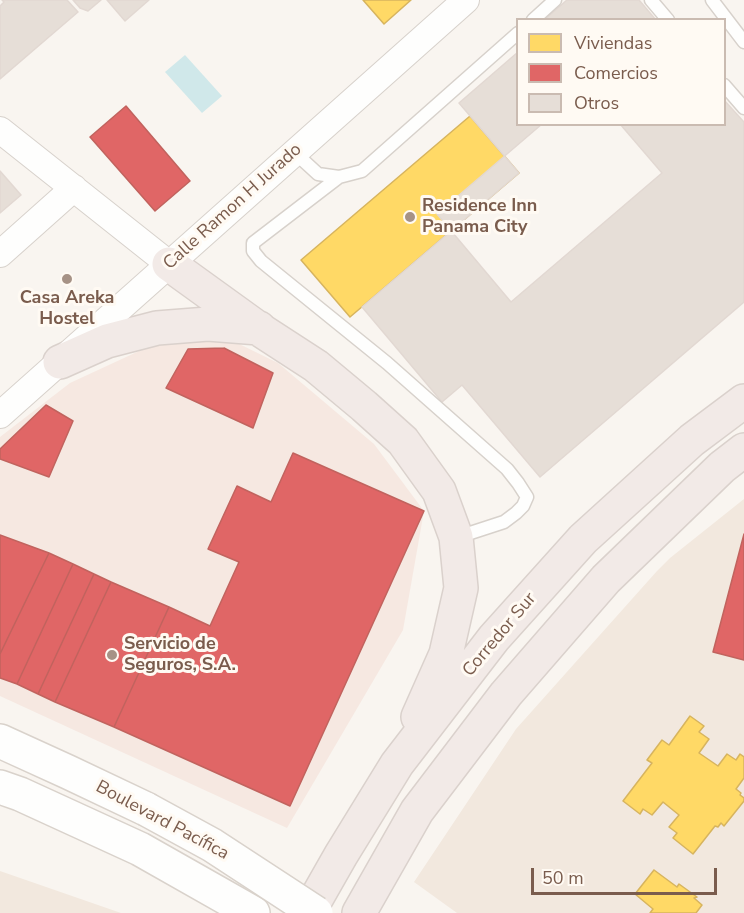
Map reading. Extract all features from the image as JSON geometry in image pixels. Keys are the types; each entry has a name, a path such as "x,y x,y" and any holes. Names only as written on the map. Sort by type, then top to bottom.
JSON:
{"highway":[{"path":"169,264 316,366 364,406 403,441 439,491 456,537 461,588 446,654 397,764"},
{"path":"60,362 107,341 157,328 208,324 259,328"},
{"name":"Corredor Sur","path":"308,913 397,764 494,638 583,539 692,440 744,401"},
{"path":"359,913 417,811 506,694 606,579 722,467 744,450"}],"street":[{"name":"Calle Ramon H Jurado","path":"0,415 466,0"},
{"path":"0,130 169,264"},
{"path":"0,254 74,188"},
{"name":"Boulevard Pacífica","path":"0,741 146,809 212,845 316,913"},
{"name":"Boulevard Pacífica","path":"0,787 140,849 254,913"}],"lane":[{"path":"535,18 555,0"},
{"path":"651,0 666,18"},
{"path":"712,0 726,18"},
{"path":"726,18 744,42"},
{"path":"294,152 318,174 339,177 362,171 516,35"},
{"path":"726,88 744,108"},
{"path":"339,177 254,243 253,251 261,261 387,363 507,469 518,483 527,497 523,506 516,513 504,522 456,537"}],"shaded area":[{"path":"165,339 229,339 278,363 374,444 424,511 403,630 287,828 0,696 0,437 70,383"},
{"path":"744,499 744,913 457,913 414,882 516,729 657,571"},
{"path":"0,871 121,913 0,913"}],"water":[{"path":"185,55 222,96 202,113 165,72"}],"building: Viviendas":[{"path":"363,0 411,0 384,24"},
{"name":"Residence Inn Panama City","path":"470,116 519,173 350,317 301,260"},
{"path":"690,716 704,726 699,732 709,739 699,753 718,766 727,754 736,760 740,754 744,757 744,778 736,789 741,793 744,801 724,826 721,823 718,827 715,826 693,854 673,838 677,833 669,827 679,815 663,802 652,815 643,809 640,814 623,801 652,763 647,760 662,740 669,745"},
{"path":"654,870 677,887 679,884 697,897 694,898 702,905 696,913 650,913 653,909 635,894"}],"building: Comercios":[{"path":"126,106 190,181 155,211 90,137"},
{"path":"224,348 273,373 253,428 166,388 188,349"},
{"path":"46,405 73,421 49,477 0,459 0,449"},
{"path":"293,453 424,511 290,806 114,727 169,607 210,626 239,562 208,549 237,486 271,502"},
{"path":"744,534 744,660 713,652"},
{"path":"0,535 49,553 0,654"},
{"path":"49,553 73,564 17,684 0,678 0,654"},
{"path":"73,564 94,574 38,694 17,684"},
{"path":"94,574 111,582 55,702 38,694"},
{"name":"Servicio de Seguros, S.A.","path":"111,582 169,607 114,727 55,702"}],"building: Otros":[{"path":"2,0 67,0 78,12 0,79 0,6 4,2"},
{"path":"73,0 101,0 88,11 80,8"},
{"path":"107,0 149,0 125,21"},
{"path":"567,0 639,0 654,18 546,18"},
{"path":"516,54 516,126 726,126 726,102 744,122 744,302 540,477 462,385 442,402 362,307 519,173 459,103"},
{"path":"540,126 622,126 662,173 511,302 437,214"},
{"path":"0,171 21,195 0,213"}],"place":[{"name":"Residence Inn Panama City","path":"410,217"},
{"name":"Casa Areka Hostel","path":"67,279"},
{"name":"Servicio de Seguros, S.A.","path":"112,655"}]}
